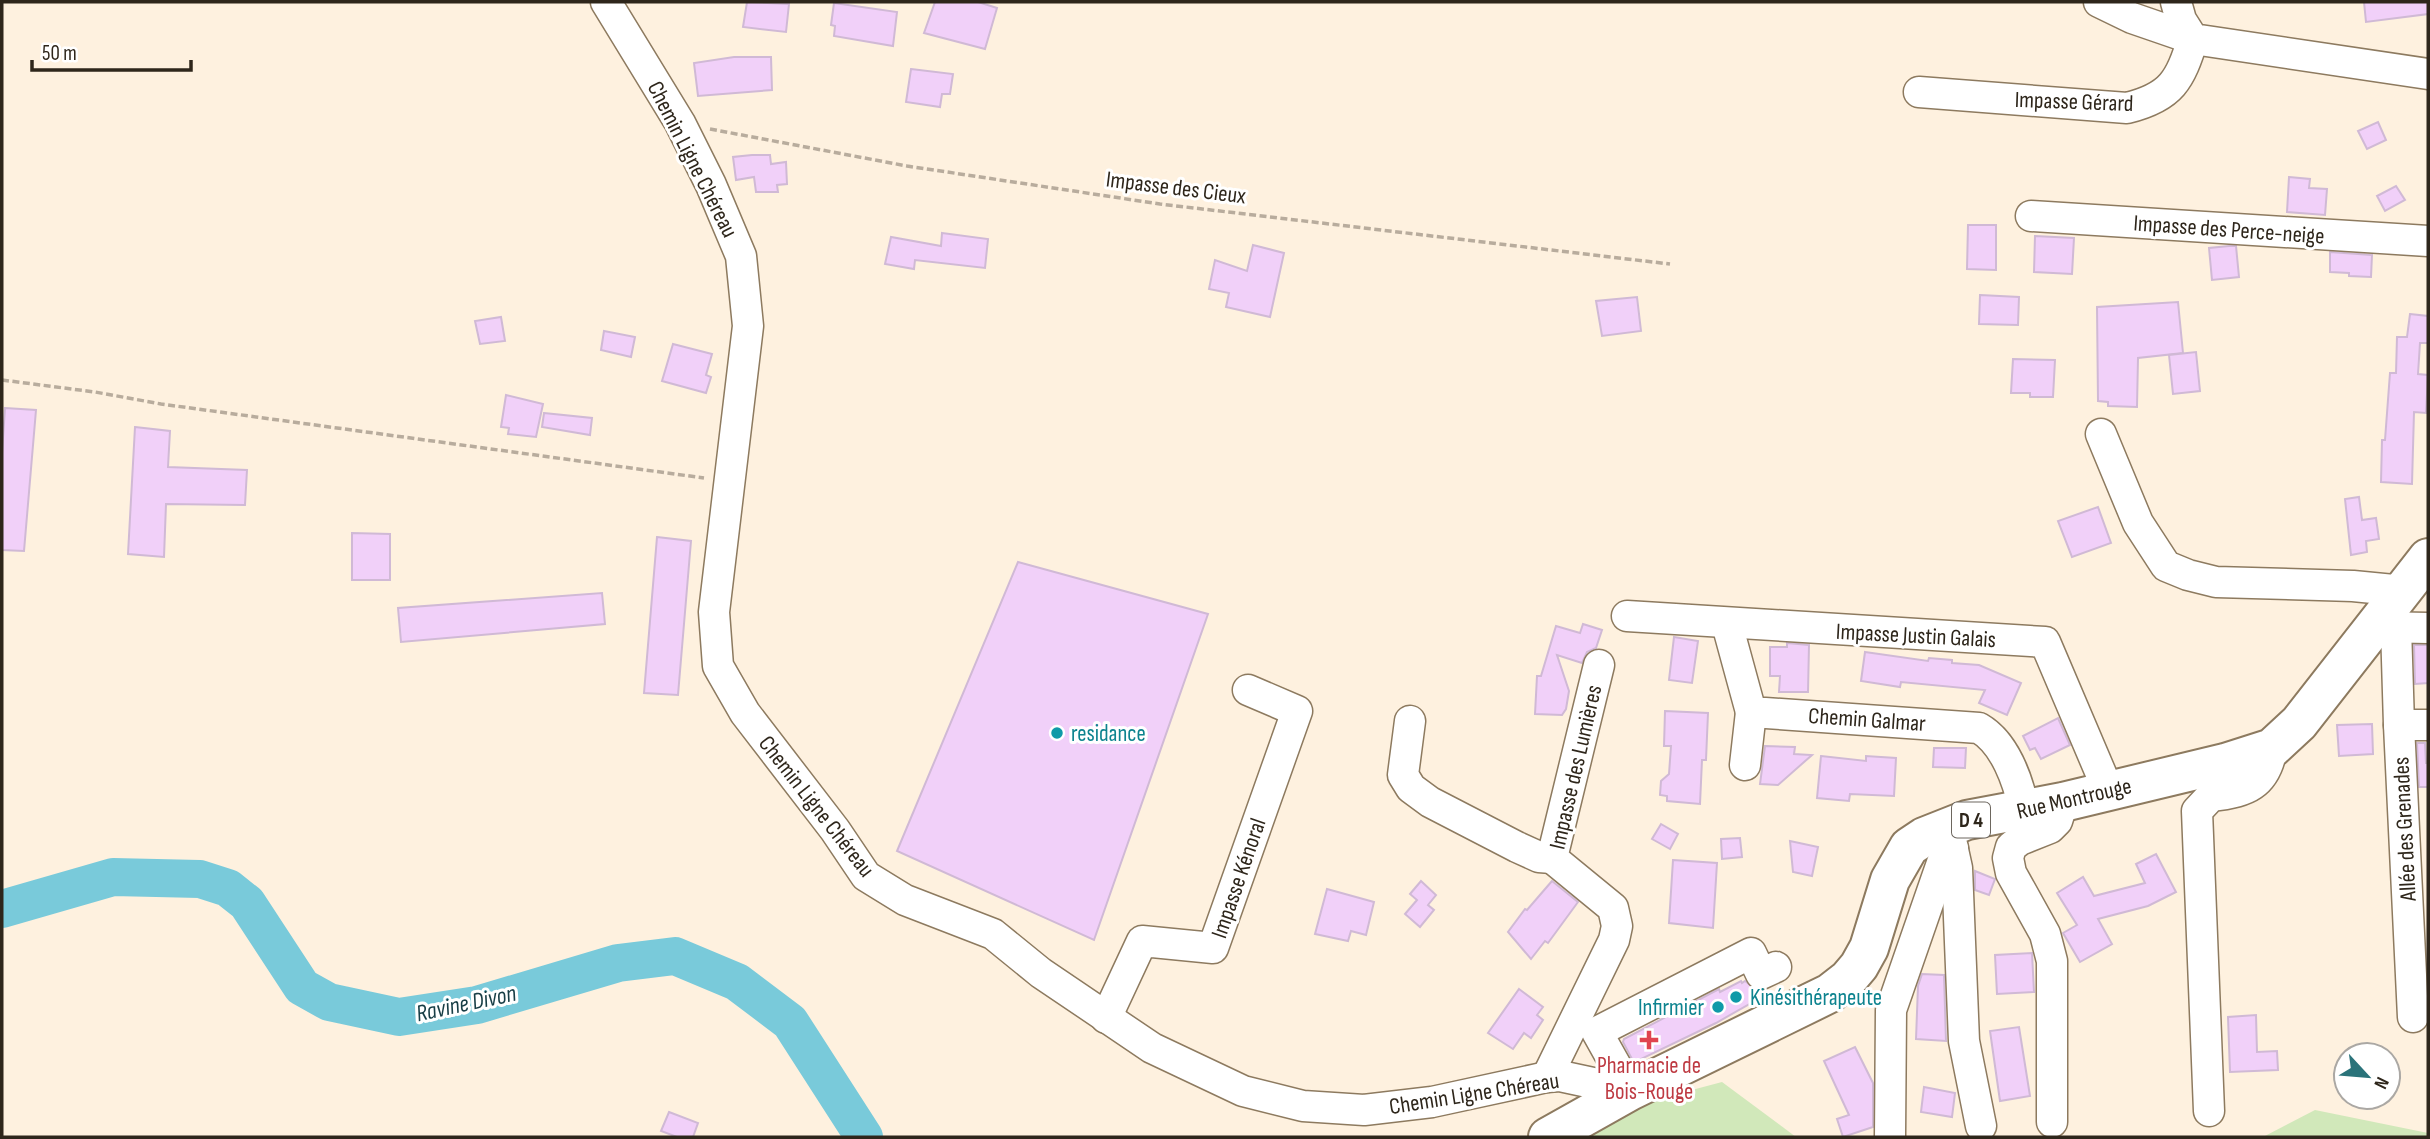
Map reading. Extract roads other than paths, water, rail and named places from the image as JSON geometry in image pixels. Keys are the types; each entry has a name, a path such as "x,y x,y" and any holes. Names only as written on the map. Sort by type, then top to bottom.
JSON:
{"main road":[{"name":"Rue Montrouge","path":"1548,1137 1630,1091 1829,993 1848,979 1859,966 1868,948 1897,864 1909,847 1924,837 1950,838 1967,820 2063,802 2225,763 2272,748 2299,723 2386,627 2404,590 2428,558"}],"street":[{"name":"Chemin Ligne Chéreau","path":"606,2 680,123 711,185 741,256 748,326 714,612 718,666 745,713 835,830 866,876 905,900 993,934 1041,973 1152,1048 1243,1091 1303,1105 1364,1110 1432,1102 1547,1076 1560,1076 1630,1091"},
{"path":"2099,2 2132,18 2193,38 2428,74"},
{"path":"2176,2 2181,20 2193,38"},
{"name":"Impasse Gérard","path":"1919,92 2127,108 2149,102 2169,88 2182,74 2193,38"},
{"name":"Impasse des Perce-neige","path":"2031,216 2428,241"},
{"path":"2101,434 2138,523 2166,566 2216,582 2404,590"},
{"name":"Impasse Justin Galais","path":"1627,616 2045,642 2108,790"},
{"path":"1727,624 1751,712 1745,765"},
{"path":"2386,627 2428,628"},
{"name":"Allée des Grenades","path":"2386,627 2414,725 2419,955 2413,1017"},
{"name":"Impasse des Lumières","path":"1547,1076 1615,940 1617,926 1613,908 1552,858 1599,665"},
{"name":"Impasse Kénoral","path":"1106,1018 1142,941 1213,948 1297,711 1248,690"},
{"name":"Chemin Galmar","path":"1751,712 1979,728 1988,734 2014,775 2024,809"},
{"path":"1410,721 1403,775 1411,788 1430,802 1517,847 1539,857 1552,858"},
{"path":"2209,1111 2197,811 2211,796 2233,794 2253,786 2269,764 2272,748"},
{"path":"2052,1122 2052,961 2045,934 2011,873 2008,858 2011,847 2050,828 2057,821 2063,802"},
{"path":"1950,838 1957,868 1964,1041 1981,1126"},
{"path":"1890,1137 1891,1010 1950,838"},
{"path":"1630,1091 1597,1032 1751,953 1761,974 1776,967"}],"waterway":[{"name":"Ravine Divon","path":"2,909 113,877 200,879 228,888 247,903 302,987 329,1002 399,1017 477,1005 618,963 675,956 737,982 790,1022 864,1137"}],"place":[{"name":"residance","path":"1057,733"},
{"name":"Kinésithérapeute","path":"1736,997"},
{"name":"Infirmier","path":"1718,1007"},
{"name":"Pharmacie de Bois-Rouge","path":"1649,1040"}]}
